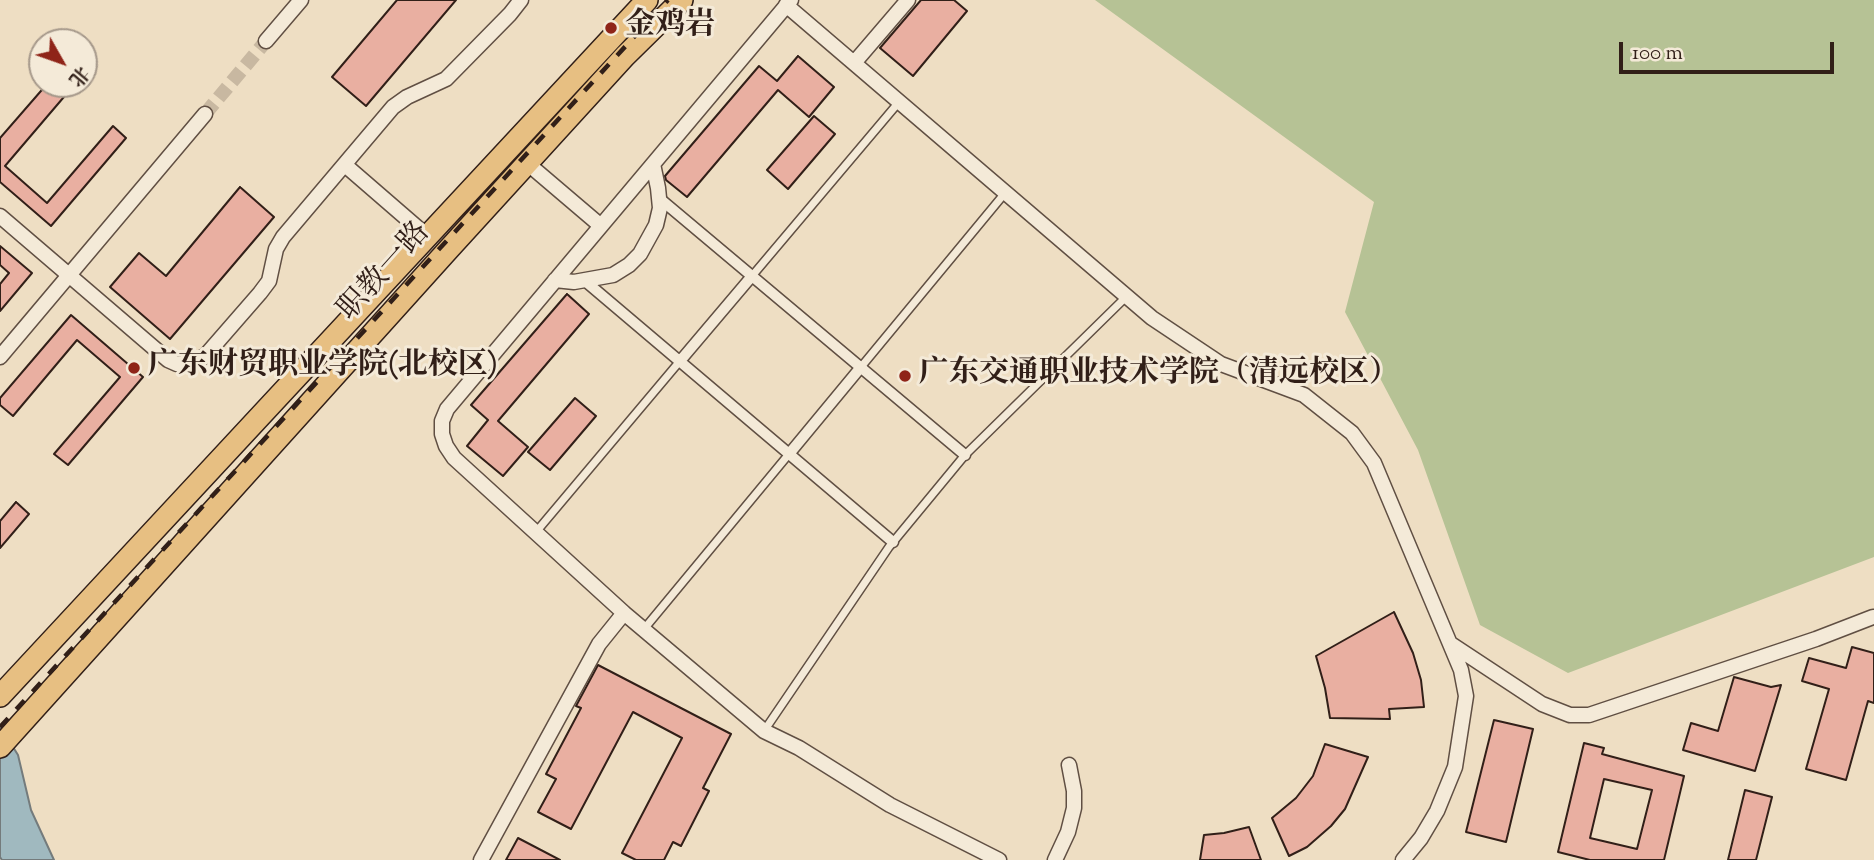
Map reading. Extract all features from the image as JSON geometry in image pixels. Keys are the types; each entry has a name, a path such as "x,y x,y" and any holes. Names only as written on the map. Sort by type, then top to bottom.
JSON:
{"main road":[{"name":"职教一路","path":"0,696 647,0"},
{"name":"职教一路","path":"5,742 307,404 625,57 682,0"}],"street":[{"path":"267,41 301,0"},
{"path":"0,216 168,360 177,364 196,362 206,355 260,293 268,281 276,249 283,237 393,107 407,97 446,79 521,0"},
{"path":"854,63 908,0"},
{"path":"999,860 890,805 799,748 764,731 624,613 454,458 446,446 442,421 447,409 789,3 854,63 1152,318 1221,364 1304,395 1352,433 1374,463 1451,644 1461,670 1466,696 1455,767 1437,811 1421,838 1403,860"},
{"path":"0,357 205,114"},
{"path":"527,163 601,226"},
{"path":"345,164 428,236"},
{"path":"555,280 574,282 613,275 640,254 656,225 660,208 653,164"},
{"path":"659,198 965,454"},
{"path":"680,361 752,276"},
{"path":"584,281 893,542"},
{"path":"789,454 861,367"},
{"path":"481,860 599,644 624,613"},
{"path":"1451,644 1542,704 1570,715 1589,715 1816,639 1872,617"},
{"path":"1055,860 1068,832 1074,808 1069,765"}],"lane":[{"path":"752,276 899,102"},
{"path":"861,367 1006,193"},
{"path":"764,731 893,542 965,454 1127,296"},
{"path":"536,532 680,361"},
{"path":"644,629 789,454"}],"green space":[{"path":"1095,0 1874,0 1874,557 1568,673 1480,625 1418,450 1345,312 1374,202"}],"water":[{"path":"0,726 18,755 31,810 54,860 2,860 0,857"}],"building":[{"path":"397,0 456,0 366,106 332,77"},
{"path":"921,0 954,0 967,11 913,76 880,48"},
{"path":"798,56 834,87 809,117 778,90 687,197 666,180 665,176 759,66 777,81"},
{"path":"35,98 63,98 5,166 47,203 113,126 126,138 51,226 0,182 0,138"},
{"path":"814,116 835,134 788,189 767,170"},
{"path":"240,187 274,217 170,339 110,287 139,253 166,276"},
{"path":"0,246 32,273 0,311 0,284 9,273 0,265"},
{"path":"567,294 589,314 498,421 528,447 503,476 467,446 488,420 471,405"},
{"path":"71,315 143,377 68,465 54,454 120,377 77,340 13,416 0,405 0,398"},
{"path":"575,398 596,416 550,470 528,452"},
{"path":"16,502 29,514 0,548 0,521"},
{"path":"1394,612 1413,653 1421,680 1424,707 1389,709 1390,719 1330,718 1316,656"},
{"path":"1852,647 1874,653 1874,703 1868,701 1846,780 1806,769 1829,689 1802,681 1809,658 1846,668"},
{"path":"598,665 731,734 703,788 709,791 681,846 673,842 664,860 636,860 622,853 682,738 633,712 571,829 538,812 556,779 546,774 581,708 576,706"},
{"path":"1734,677 1771,687 1781,685 1755,771 1683,750 1691,723 1718,731"},
{"path":"1494,720 1533,729 1506,842 1466,832"},
{"path":"1584,743 1604,748 1602,754 1684,776 1664,860 1590,860 1558,852","holes":["1604,779 1652,790 1637,849 1590,838"]},
{"path":"1325,744 1368,757 1345,809 1331,826 1307,847 1289,856 1272,818 1296,798 1313,776"},
{"path":"1745,790 1772,797 1756,860 1728,860"},
{"path":"1249,827 1261,860 1200,860 1204,835"},
{"path":"518,838 560,860 506,860"}],"tunnel":[{"path":"205,114 266,41"}],"railway":[{"path":"0,727 668,0"}],"place":[{"name":"金鸡岩","path":"611,28"},
{"name":"广东财贸职业学院(北校区)","path":"134,368"},
{"name":"广东交通职业技术学院（清远校区）","path":"905,376"}]}
